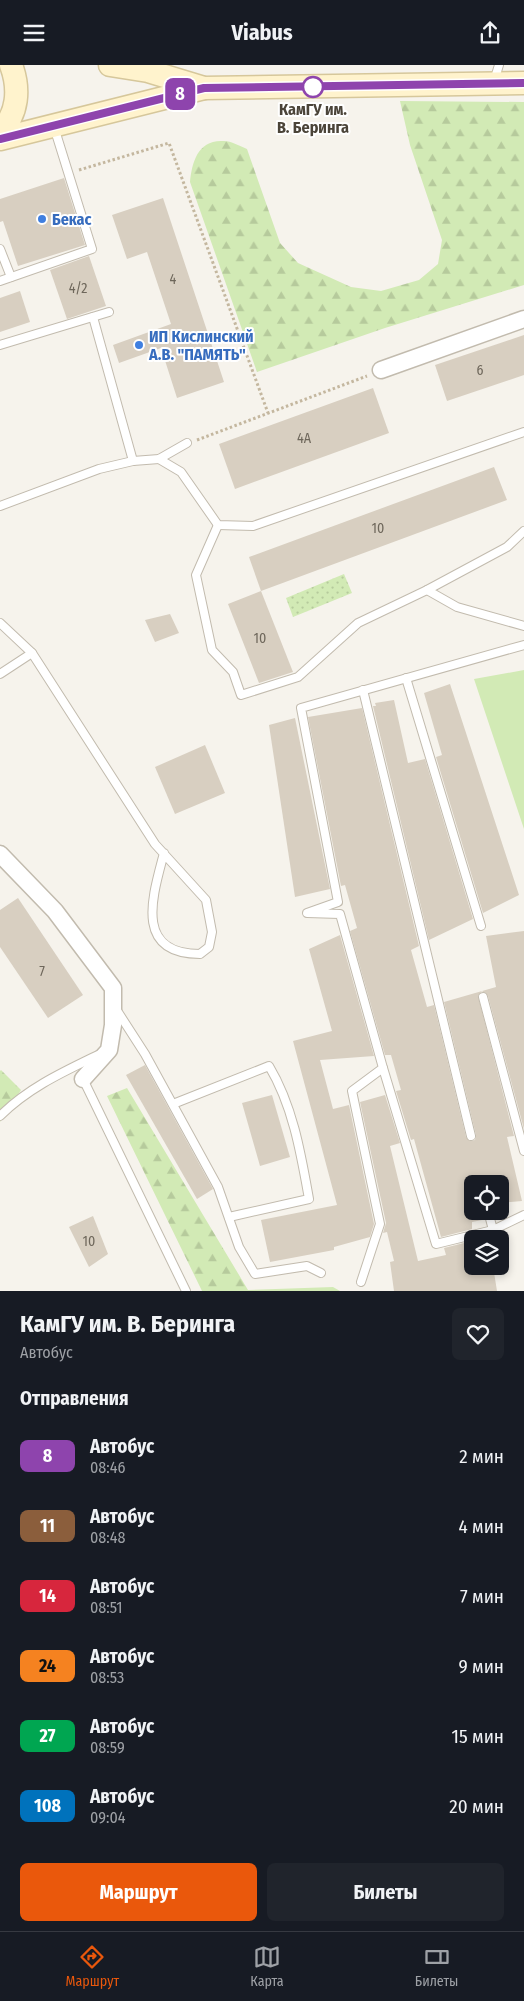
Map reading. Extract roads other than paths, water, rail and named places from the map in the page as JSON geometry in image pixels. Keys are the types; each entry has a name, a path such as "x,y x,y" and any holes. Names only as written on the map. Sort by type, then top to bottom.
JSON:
{"main road":[{"path":"0,132 8,125 16,107 15,75 11,65"},
{"path":"110,65 148,68 204,88"},
{"path":"0,139 204,88 496,74 524,83"}],"street":[{"path":"381,370 524,319"},
{"path":"0,854 55,911 113,988 109,1050 83,1079"}],"lane":[{"path":"0,281 92,249 54,127"},
{"path":"0,249 11,277"},
{"path":"0,345 109,313"},
{"path":"93,317 133,461"},
{"path":"218,525 253,526 524,432"},
{"path":"0,506 99,469 133,461 159,459 187,443"},
{"path":"159,459 181,472 218,525"},
{"path":"218,525 196,575 212,650 233,672 241,695 298,677 358,623 428,590 507,547 524,531"},
{"path":"428,590 457,607 524,626"},
{"path":"0,623 32,653 155,844 164,853 206,900 212,932 209,947 200,954 183,954 168,947 156,933 151,899 164,853"},
{"path":"464,1237 436,1244 382,1068 340,914 308,913 338,902 301,708 524,645"},
{"path":"0,674 32,653"},
{"path":"406,678 481,926"},
{"path":"363,690 471,1137"},
{"path":"483,997 524,1151"},
{"path":"113,1005 145,1054 218,1187 239,1247 255,1274 307,1267 321,1273"},
{"path":"0,1116 12,1103 47,1080 109,1050"},
{"path":"173,1104 269,1066 282,1088 300,1151 309,1199 229,1217"},
{"path":"361,1282 380,1224 352,1091 382,1068"},
{"path":"83,1079 186,1291"},
{"path":"490,1220 493,1230 524,1215"}],"place":[{"name":"КамГУ им. В. Беринга","path":"313,87"},
{"name":"Бекас","path":"42,219"},
{"name":"ИП Кислинский А.В. \"ПАМЯТЬ\"","path":"139,345"}]}
